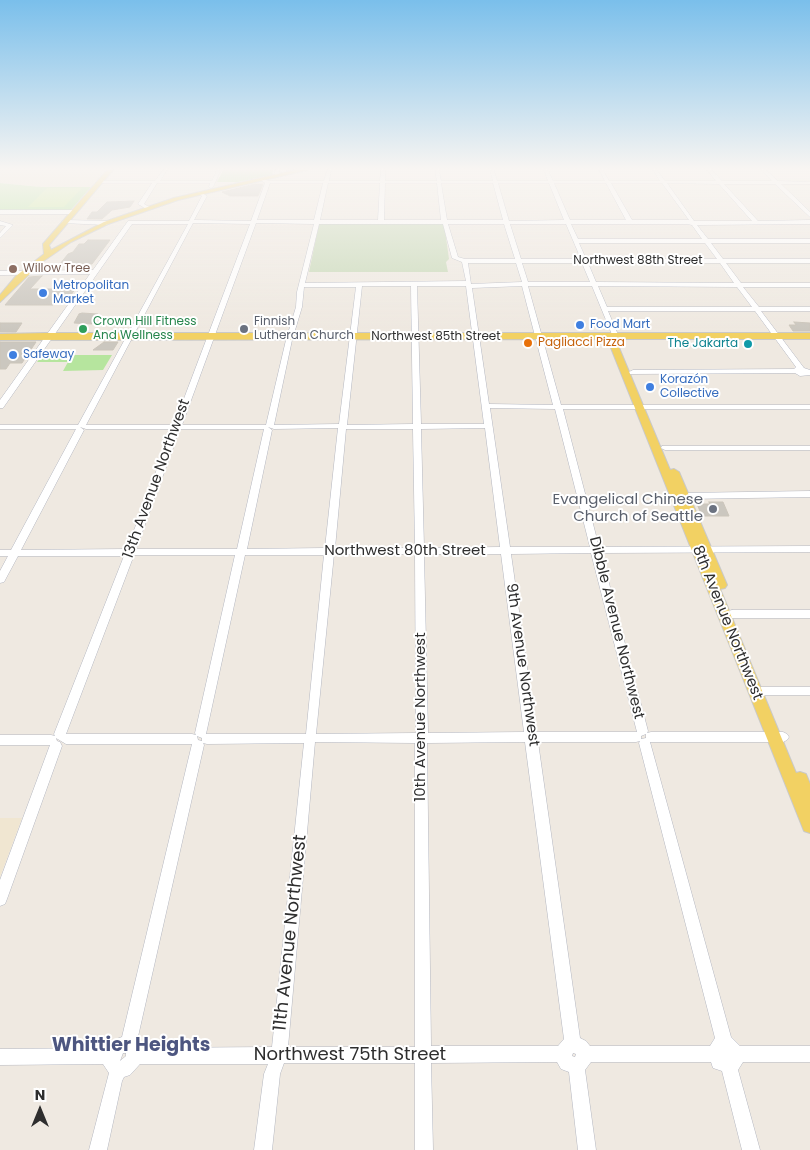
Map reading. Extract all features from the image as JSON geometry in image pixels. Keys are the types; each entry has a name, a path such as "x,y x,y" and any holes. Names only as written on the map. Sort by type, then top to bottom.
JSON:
{"main road":[{"path":"47,255 48,252 45,246 64,224"},
{"path":"0,300 25,273 55,249 105,224"},
{"path":"48,242 48,247 55,249"},
{"name":"8th Avenue Northwest","path":"616,336 621,343 633,372 643,407 665,448 684,496 701,549 732,614 760,691"},
{"name":"8th Avenue Northwest","path":"616,336 613,343 643,407 779,737 810,826"},
{"name":"Northwest 85th Street","path":"0,338 810,336"},
{"name":"8th Avenue Northwest","path":"779,737 806,784 810,803"}],"street":[{"path":"0,236 10,226 5,224"},
{"path":"0,406 45,337 129,224"},
{"path":"0,580 190,224"},
{"name":"13th Avenue Northwest","path":"0,899 252,224"},
{"path":"98,1150 114,1081 117,1047 132,1050 199,739 269,427 299,307 316,224"},
{"name":"9th Avenue Northwest","path":"445,224 455,258 465,261 469,284 587,1150"},
{"name":"Dibble Avenue Northwest","path":"507,224 540,337 596,550 751,1150"},
{"name":"8th Avenue Northwest","path":"569,224 616,336"},
{"path":"694,224 804,371 810,382"},
{"path":"576,241 810,241"},
{"name":"Northwest 88th Street","path":"465,261 810,261"},
{"path":"0,273 94,272"},
{"path":"302,285 810,285"},
{"name":"11th Avenue Northwest","path":"263,1150 272,1074 279,1055 358,285"},
{"name":"10th Avenue Northwest","path":"414,285 420,552 424,1150"},
{"path":"604,309 810,309"},
{"path":"633,372 804,371"},
{"path":"487,406 810,407"},
{"path":"0,427 489,426"},
{"path":"665,448 810,448"},
{"path":"684,496 810,494"},
{"name":"Northwest 80th Street","path":"0,554 810,549"},
{"path":"732,614 810,614"},
{"path":"760,691 810,691"},
{"path":"0,740 779,737"},
{"name":"Northwest 75th Street","path":"132,1050 279,1055 810,1054"},
{"path":"0,1057 115,1063"}],"shaded area":[{"path":"0,818 22,818 0,877"}],"green space":[{"path":"319,224 444,224 449,259 446,262 448,272 309,272"},
{"path":"43,355 112,355 103,370 63,371 68,362 37,362"}],"building":[{"path":"88,240 110,240 92,264 60,264 79,244 84,244"},
{"name":"Metropolitan Market","path":"42,276 30,289 75,289 69,298 58,298 53,305 5,305 29,277"},
{"path":"79,314 98,314 92,324 74,323"},
{"path":"794,322 810,323 810,331 793,331 789,325 796,325"},
{"path":"0,323 22,323 16,332 0,332"},
{"name":"Safeway","path":"0,342 36,342 22,363 10,363 6,369 0,369"},
{"path":"104,342 118,342 113,350 93,350"},
{"name":"Evangelical Chinese Church of Seattle","path":"709,502 723,502 729,516 702,516 697,504 710,504"}],"place":[{"name":"Willow Tree","path":"13,269"},
{"name":"Metropolitan Market","path":"43,293"},
{"name":"Food Mart","path":"580,325"},
{"name":"Crown Hill Fitness And Wellness","path":"83,329"},
{"name":"Finnish Lutheran Church","path":"244,329"},
{"name":"Pagliacci Pizza","path":"528,343"},
{"name":"The Jakarta","path":"748,344"},
{"name":"Safeway","path":"13,355"},
{"name":"Korazón Collective","path":"650,387"},
{"name":"Evangelical Chinese Church of Seattle","path":"713,509"}],"district":[{"name":"Whittier Heights","path":"131,1046"}]}
